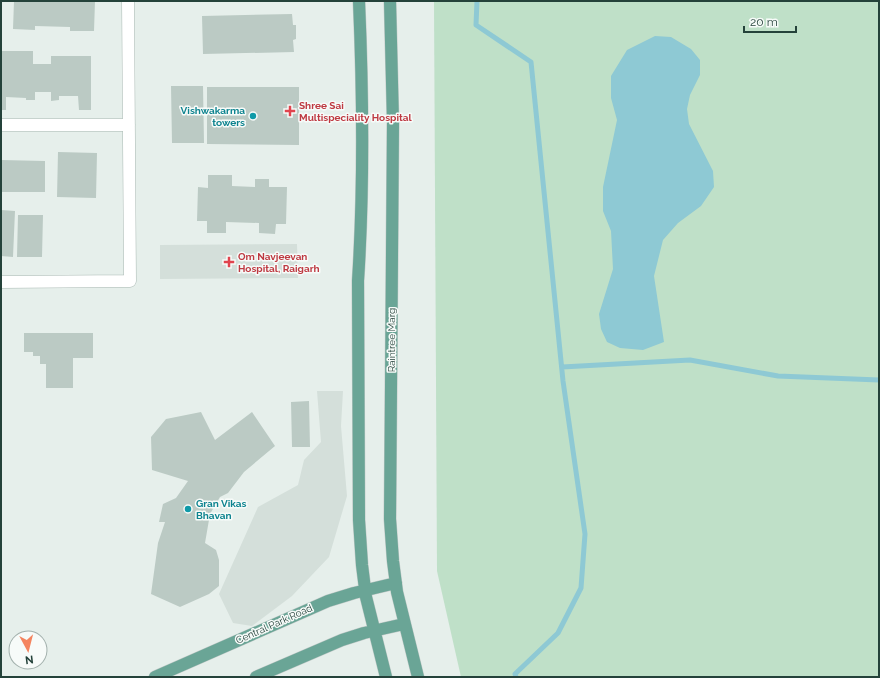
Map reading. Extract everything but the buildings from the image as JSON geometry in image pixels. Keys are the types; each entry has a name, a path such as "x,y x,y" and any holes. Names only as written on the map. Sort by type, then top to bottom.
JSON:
{"main road":[{"path":"359,1 362,123 358,288 358,520 366,590 374,631 386,677"},
{"name":"Raintree Marg","path":"390,1 393,122 390,519 396,583 404,624 418,677"},
{"name":"Central Park Road","path":"156,677 328,601 396,583"},
{"path":"256,677 342,640 404,624"}],"street":[{"path":"1,282 130,282 128,1"},
{"path":"1,126 129,125"}],"shaded area":[{"name":"Om Navjeevan Hospital, Raigarh","path":"297,244 298,278 160,279 160,245"},
{"path":"317,391 343,391 341,426 347,496 329,557 292,596 252,626 233,623 219,594 258,507 298,485 304,460 321,442"}],"green space":[{"path":"434,1 879,1 879,677 461,677 437,571"}],"water":[{"path":"655,36 671,37 691,49 700,60 700,75 690,95 687,109 689,124 713,171 714,187 701,206 678,223 663,240 654,276 664,342 643,350 620,348 607,342 601,329 599,314 613,269 611,231 603,211 603,187 617,120 611,98 611,76 627,50"}],"waterway":[{"path":"477,1 476,25 531,62 563,381 585,534 581,588 558,633 515,674 516,677"},
{"path":"562,367 690,360 778,376 879,380"}],"place":[{"name":"Shree Sai Multispeciality Hospital","path":"290,111"},
{"name":"Vishwakarma towers","path":"253,116"},
{"name":"Om Navjeevan Hospital, Raigarh","path":"229,262"},
{"name":"Gran Vikas Bhavan","path":"188,509"}]}
